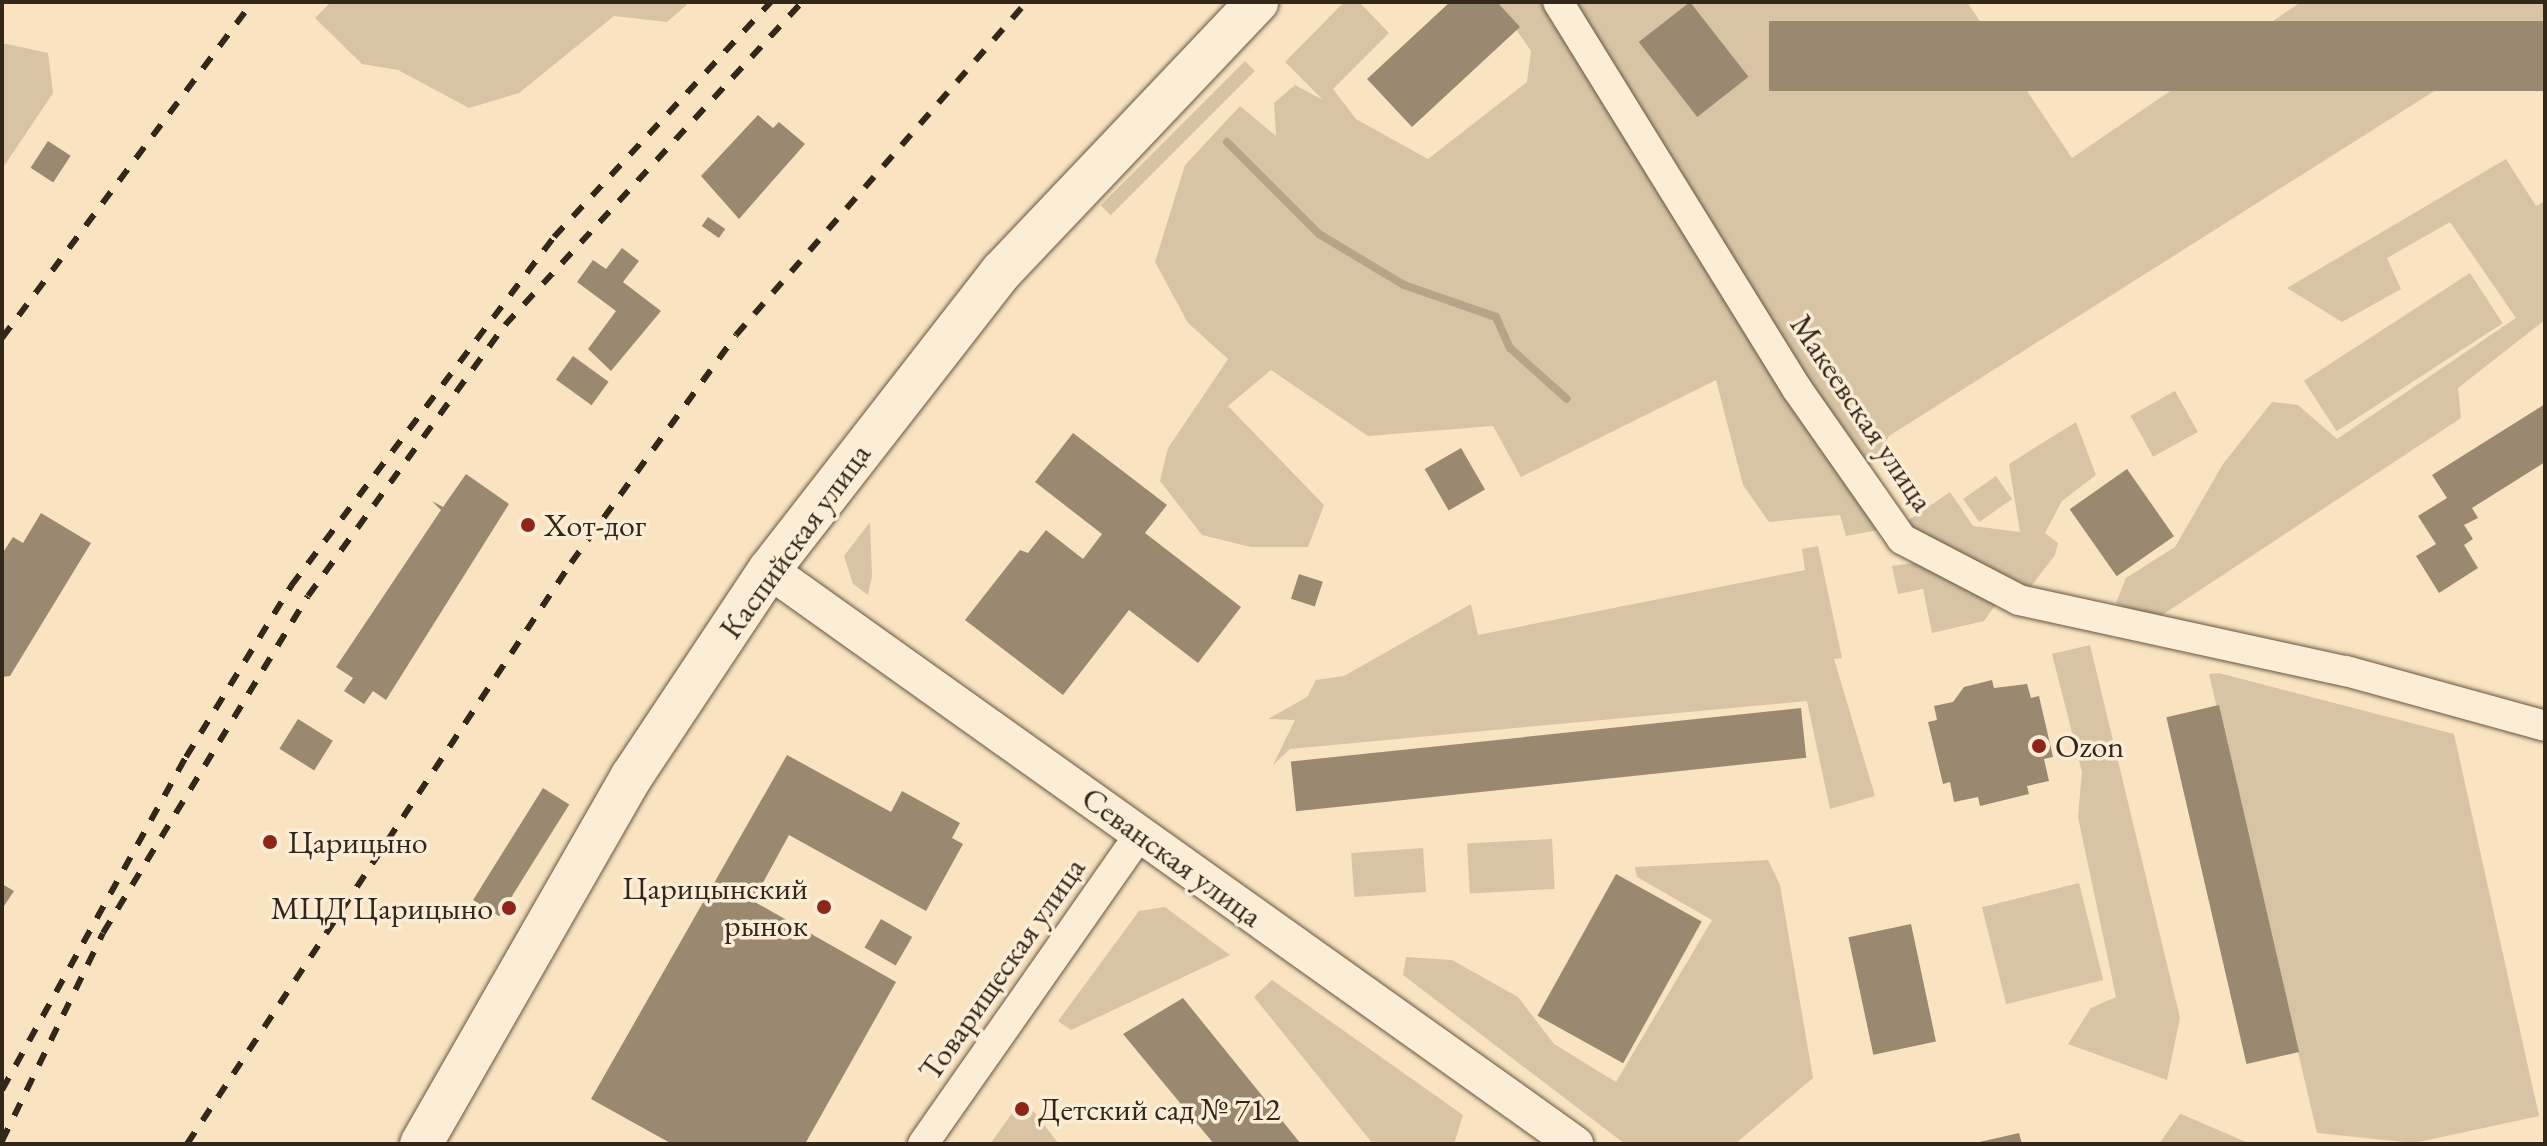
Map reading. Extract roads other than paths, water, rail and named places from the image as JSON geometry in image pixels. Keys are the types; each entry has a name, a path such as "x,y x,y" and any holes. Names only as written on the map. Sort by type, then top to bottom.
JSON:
{"main road":[{"name":"Каспийская улица","path":"421,1144 632,776 769,570 1002,271 1257,2"}],"street":[{"name":"Макеевская улица","path":"1558,2 1797,389 1902,539 2019,600 2346,671 2545,726"},
{"name":"Севанская улица","path":"769,570 1575,1144"},
{"name":"Товарищеская улица","path":"923,1144 1139,835"}],"waterway":[{"path":"1227,142 1319,234 1404,285 1496,317 1510,348 1567,399"}],"railway":[{"path":"2,338 252,2"},
{"path":"2,1090 186,757 291,586 554,237 771,2"},
{"path":"2,1141 103,933 308,596 505,325 802,2"},
{"path":"187,1144 571,563 736,335 1026,2"}],"place":[{"name":"Хот-дог","path":"528,525"},
{"name":"Ozon","path":"2039,746"},
{"name":"Царицыно","path":"270,842"},
{"name":"Царицынский рынок","path":"824,907"},
{"name":"МЦД Царицыно","path":"509,908"},
{"name":"Детский сад № 712","path":"1022,1109"}]}
